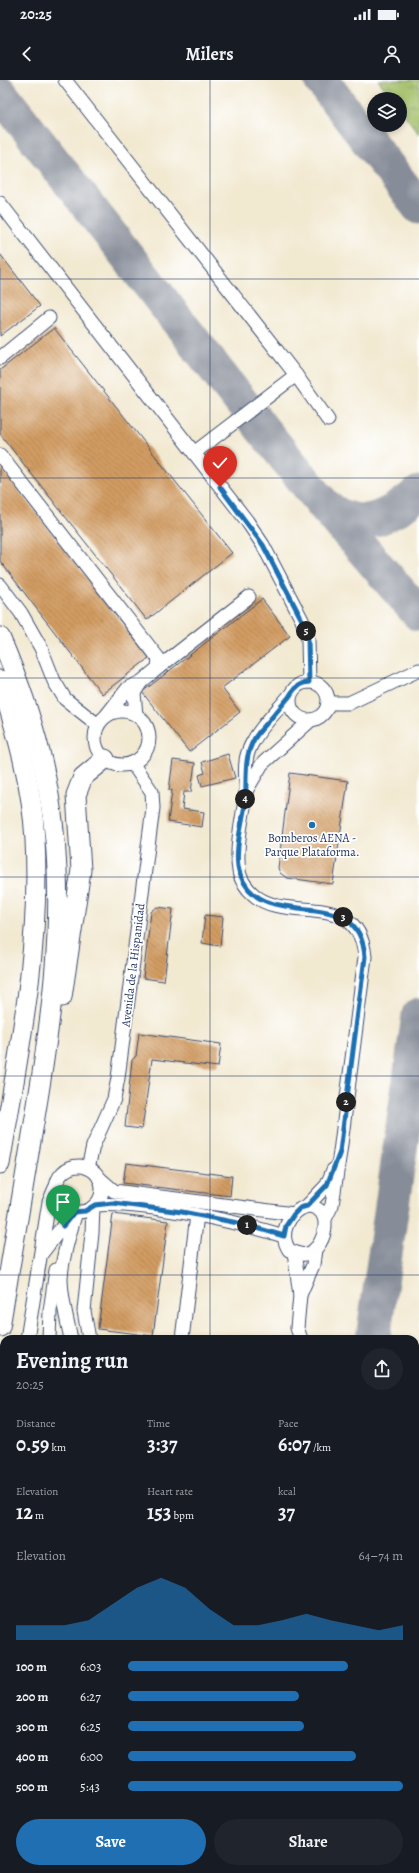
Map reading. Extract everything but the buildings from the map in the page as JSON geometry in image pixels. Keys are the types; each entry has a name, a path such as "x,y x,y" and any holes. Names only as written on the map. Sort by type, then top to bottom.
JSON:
{"highway":[{"path":"0,637 29,712 42,757 50,796 55,838 58,911 46,1050 0,1327"},
{"path":"0,680 14,725 31,798 35,838 37,890 35,932 30,980 20,1049 0,1164"},
{"path":"46,1050 58,1015 78,901 81,870 76,795 84,777 105,759"},
{"path":"0,1094 3,1083 20,1049"}],"street":[{"path":"64,80 296,375 328,420"},
{"path":"0,203 247,521 263,545 302,620 308,639 309,682"},
{"path":"0,358 49,318"},
{"path":"194,453 296,375"},
{"path":"0,455 159,659 158,668"},
{"path":"0,585 21,613 41,648 54,681 65,699 102,720"},
{"path":"102,720 116,711 126,711 136,714 143,720 147,728 149,740 145,752 140,759 132,763 118,764 105,759 99,752 95,743 95,734 102,720 128,688 141,682 249,597"},
{"path":"328,703 349,703 419,670"},
{"path":"136,714 134,693 141,682"},
{"path":"246,791 262,764 311,720 322,714 328,703 324,691 320,686 309,682 297,686 254,739 246,762 246,791 238,859 239,873 252,894 262,901 329,912 340,916 352,923 364,945 365,957 340,1152 332,1205 325,1219"},
{"path":"290,695 291,708 294,713 299,718 311,720"},
{"name":"Avenida de la Hispanidad","path":"88,1168 93,1146 114,1099 118,1078 153,808 152,792 132,763"},
{"path":"307,1206 327,1185 340,1152"},
{"path":"28,1335 49,1202 58,1179 63,1172 71,1167 80,1166 88,1168 114,1191 294,1214"},
{"path":"88,1335 84,1312 94,1206 102,1192 99,1178"},
{"path":"55,1188 56,1196 60,1203 66,1209 75,1212 85,1211 94,1206 113,1203 197,1215 243,1224 284,1236"},
{"path":"300,1295 313,1265 315,1249 326,1229 325,1219 322,1212 316,1207 307,1206 300,1208 286,1226 284,1236 285,1244 289,1250 303,1254 310,1253 315,1249"},
{"path":"41,1256 62,1235 75,1212"},
{"path":"47,1214 62,1235 61,1278 70,1335"},
{"path":"182,1335 197,1215"},
{"path":"49,1335 50,1311 62,1235"},
{"path":"294,1252 300,1295 297,1328 300,1335"}],"green space":[{"path":"378,80 419,80 419,134 407,118 407,92 387,92"}],"taxiway":[{"path":"321,80 419,207"},
{"path":"0,93 263,430 324,505 419,614"},
{"path":"325,506 338,515 350,520 362,521 385,515 408,502 419,493"},
{"path":"374,1335 419,1015"}],"place":[{"name":"Bomberos AENA - Parque Plataforma.","path":"312,825"}],"route":[{"path":"63,1226 74,1212 85,1211 95,1205 113,1203 182,1212 243,1224 284,1236 286,1226 294,1214 300,1208 307,1206 327,1185 340,1152 365,957 364,945 352,923 340,916 329,912 262,901 252,894 239,873 238,859 246,791 246,762 254,739 293,690 297,686 309,682 309,649 308,639 302,620 263,545 247,521 220,487"}]}
